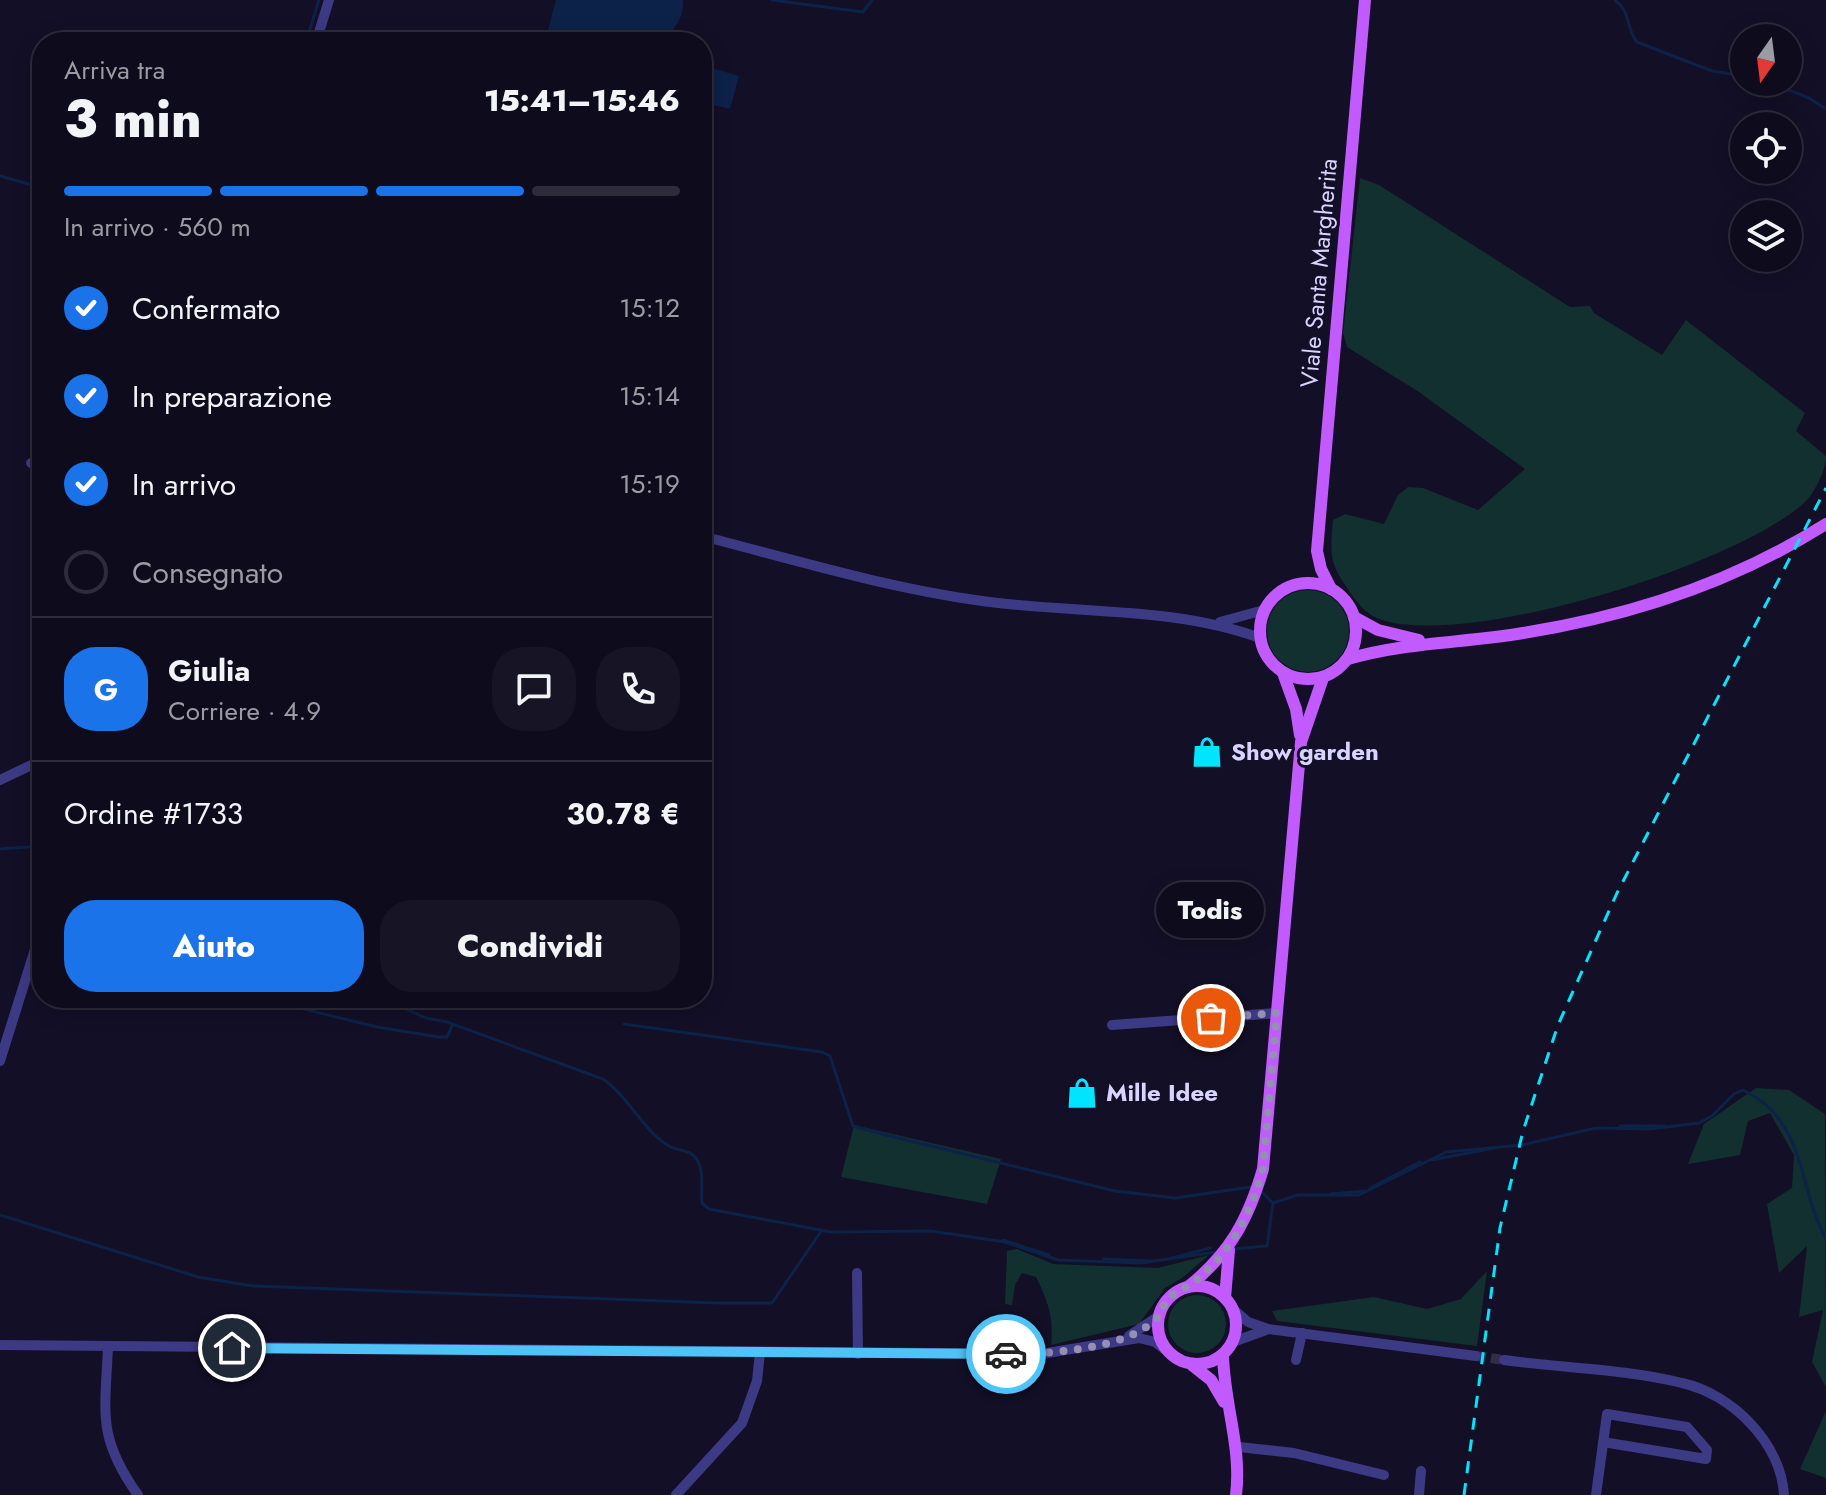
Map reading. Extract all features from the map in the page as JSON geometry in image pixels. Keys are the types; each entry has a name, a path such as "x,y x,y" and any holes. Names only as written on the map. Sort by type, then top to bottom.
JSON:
{"main road":[{"name":"Viale Santa Margherita","path":"1297,584 1309,573 1317,551 1365,0"},
{"path":"1348,659 1356,638 1354,617 1346,601 1331,589 1315,583 1297,584 1277,594 1264,610 1260,638 1267,658 1283,673 1304,680 1323,678 1348,659 1431,642 1523,633 1600,618 1713,584 1826,524"},
{"name":"Viale Santa Margherita","path":"1317,551 1321,569 1331,589"},
{"path":"1354,617 1378,630 1431,642"},
{"path":"1236,1495 1239,1447 1227,1409 1211,1380 1167,1351 1158,1328 1159,1316 1170,1297 1188,1287 1230,1248 1256,1193 1263,1169 1301,742 1296,709 1283,673"},
{"path":"1301,742 1323,678"},
{"path":"1190,1364 1201,1364 1223,1355 1233,1342 1236,1332 1229,1304 1230,1248"},
{"path":"1188,1287 1215,1290 1229,1304"},
{"path":"1223,1355 1227,1409"}],"street":[{"path":"319,32 329,0"},
{"path":"712,539 901,587 983,602 1218,623 1260,638"},
{"path":"1218,623 1264,610"},
{"path":"0,780 32,765"},
{"path":"0,1061 32,959"},
{"path":"1112,1025 1277,1013"},
{"path":"857,1273 858,1354"},
{"path":"1229,1304 1248,1322 1268,1329 1476,1356"},
{"path":"1123,1338 1159,1316"},
{"path":"1233,1342 1268,1329"},
{"path":"1296,1360 1302,1333"},
{"path":"0,1345 760,1352 1006,1358 1123,1338 1155,1342 1167,1351"},
{"path":"108,1347 105,1418 109,1447 138,1495"},
{"path":"676,1495 742,1423 757,1381 760,1352"},
{"path":"1504,1360 1684,1383 1723,1400 1750,1422 1769,1448 1784,1495"},
{"path":"1596,1495 1603,1442 1607,1414 1687,1427 1707,1450 1706,1459 1603,1442"},
{"path":"1239,1447 1294,1453 1384,1475"},
{"path":"1419,1495 1421,1471"}],"green space":[{"path":"1360,178 1379,185 1570,307 1590,306 1594,313 1662,355 1686,320 1805,413 1796,431 1826,456 1822,475 1811,494 1803,504 1769,528 1720,552 1663,575 1600,595 1536,612 1476,622 1423,626 1382,620 1370,614 1354,598 1336,570 1331,545 1333,520 1345,514 1384,524 1398,495 1408,487 1423,488 1478,510 1525,469 1419,392 1347,347 1343,333"},
{"path":"1308,590 1324,593 1337,602 1346,615 1349,631 1346,647 1337,660 1324,669 1308,672 1292,669 1279,660 1270,647 1267,631 1270,615 1279,602 1292,593"},
{"path":"1756,1088 1789,1090 1825,1114 1826,1387 1812,1362 1823,1310 1799,1317 1807,1246 1779,1273 1767,1204 1792,1188 1794,1155 1770,1113 1748,1121 1740,1155 1688,1164 1704,1124"},
{"path":"854,1125 1001,1159 987,1204 841,1177"},
{"path":"1017,1249 1053,1264 1158,1268 1209,1255 1165,1288 1139,1324 1051,1345 1049,1310 1036,1277 1022,1273 1015,1285 1012,1305 1005,1304 1007,1251"},
{"path":"1487,1271 1477,1346 1277,1321 1272,1311 1374,1297 1427,1309 1461,1299"},
{"path":"1197,1295 1208,1297 1217,1304 1224,1313 1224,1335 1217,1344 1208,1351 1197,1353 1186,1351 1177,1344 1170,1335 1168,1324 1170,1313 1177,1304 1186,1297"},
{"path":"1826,1411 1826,1478 1800,1469"}],"water":[{"path":"556,0 683,0 682,13 671,32 548,32"},
{"path":"712,68 739,76 730,109 712,104"}],"waterway":[{"path":"309,32 319,0"},
{"path":"772,0 863,12 872,0"},
{"path":"1615,0 1624,10 1637,42 1712,71 1730,74"},
{"path":"1802,95 1826,109"},
{"path":"0,176 32,185"},
{"path":"0,849 32,847"},
{"path":"300,1008 377,1027 439,1037 447,1037 453,1024"},
{"path":"404,1008 603,1079 660,1140 694,1156 701,1170 702,1203 709,1209 831,1232 931,1231 1005,1242 1058,1260 1141,1263 1216,1252"},
{"path":"624,1024 822,1052 830,1056 853,1126 886,1135 1115,1191 1175,1198 1251,1187"},
{"path":"1273,1203 1298,1195 1359,1195 1446,1152 1522,1145 1596,1128 1650,1129 1699,1123 1743,1090 1764,1103 1790,1137 1826,1239"},
{"path":"1620,1126 1665,1126"},
{"path":"1431,1160 1495,1148"},
{"path":"1370,1188 1420,1162"},
{"path":"1261,1191 1273,1203"},
{"path":"1331,1194 1364,1191"},
{"path":"1232,1249 1267,1246 1273,1203"},
{"path":"0,1215 198,1277 253,1286 717,1303 772,1303 822,1230"},
{"path":"1003,1240 1049,1255"},
{"path":"1172,1258 1210,1248"},
{"path":"1104,1259 1152,1261"}],"tunnel":[{"path":"1476,1356 1504,1360"}],"railway":[{"path":"1464,1495 1500,1228 1523,1131 1558,1025 1617,893 1826,488"}],"way so far":[{"path":"1006,1354 1041,1354 1078,1348 1135,1333 1159,1316 1170,1297 1188,1287 1230,1248 1256,1193 1263,1169 1277,1013 1211,1018"}],"place":[{"name":"Show garden","path":"1207,752"},
{"name":"Todis","path":"1211,1018"},
{"name":"Mille Idee","path":"1082,1093"}],"route":[{"path":"232,1348 1006,1354"}]}
